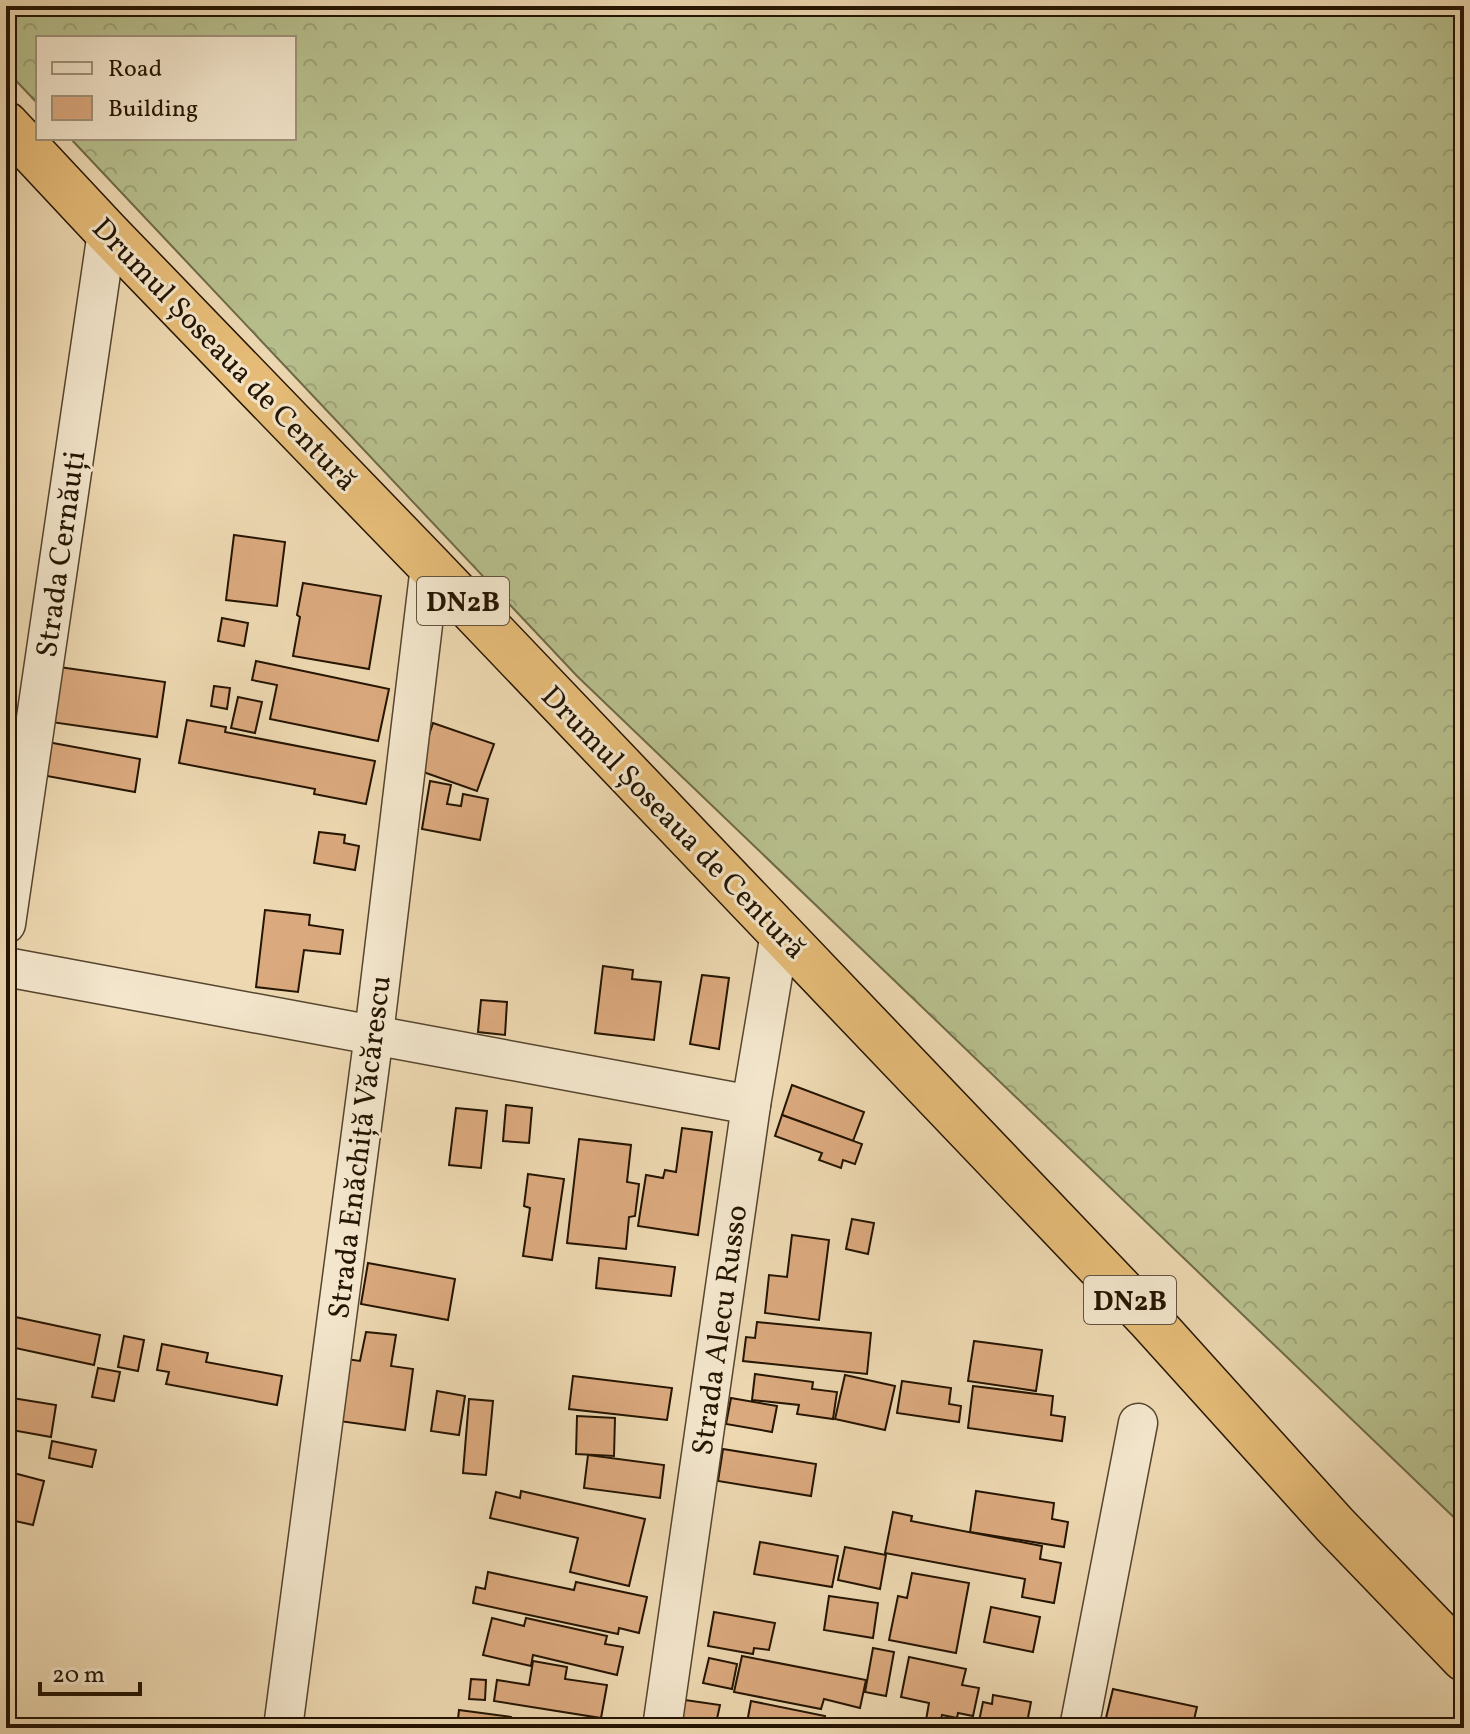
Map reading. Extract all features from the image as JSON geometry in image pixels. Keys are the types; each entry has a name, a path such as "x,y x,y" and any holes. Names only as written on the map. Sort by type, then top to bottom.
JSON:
{"highway":[{"name":"Drumul Șoseaua de Centură","path":"6,124 1148,1318 1335,1525 1464,1659"}],"street":[{"name":"Strada Cernăuți","path":"6,924 107,232"},
{"name":"Strada Enăchiță Văcărescu","path":"283,1728 374,1034 430,566"},
{"name":"Strada Alecu Russo","path":"662,1728 751,1105 780,933"},
{"path":"6,967 751,1105"},
{"path":"1079,1728 1138,1423"}],"green space":[{"path":"6,6 1464,6 1464,1527 577,676 72,140 296,140 296,36 36,36 36,102 6,70"}],"building":[{"path":"234,535 285,542 277,606 226,600"},
{"path":"303,583 381,596 369,669 293,656"},
{"path":"222,618 248,623 244,646 218,641"},
{"path":"256,661 389,689 378,741 270,719 277,685 252,680"},
{"path":"52,666 165,682 157,737 44,721"},
{"path":"214,686 230,688 227,709 211,706"},
{"path":"238,697 262,702 255,733 231,728"},
{"path":"187,720 226,727 225,732 375,761 366,804 314,794 315,789 179,763"},
{"path":"433,723 494,744 477,791 412,768 422,756"},
{"path":"42,741 140,759 135,792 36,774"},
{"path":"430,781 451,785 447,804 461,806 463,794 488,799 480,840 422,829"},
{"path":"319,832 345,835 344,843 359,846 355,870 314,863"},
{"path":"265,910 310,915 309,925 343,930 340,954 304,950 298,992 256,987"},
{"path":"603,966 633,970 632,979 661,982 654,1040 595,1033"},
{"path":"702,975 729,978 719,1049 690,1044"},
{"path":"481,1000 507,1002 505,1035 478,1032"},
{"path":"792,1085 864,1112 853,1141 782,1115"},
{"path":"506,1105 532,1108 529,1143 503,1141"},
{"path":"456,1108 487,1111 481,1168 449,1165"},
{"path":"782,1115 862,1144 855,1164 843,1160 841,1168 819,1160 822,1153 775,1136"},
{"path":"682,1128 712,1132 698,1235 638,1226 646,1175 663,1178 665,1170 676,1172"},
{"path":"579,1139 631,1145 627,1182 639,1184 635,1216 629,1217 626,1249 567,1243"},
{"path":"528,1174 564,1179 552,1260 523,1256 530,1208 524,1206"},
{"path":"852,1219 874,1223 868,1254 846,1249"},
{"path":"792,1235 829,1240 819,1320 765,1313 769,1275 787,1277"},
{"path":"599,1258 675,1267 671,1296 596,1288"},
{"path":"368,1263 455,1279 448,1320 361,1304"},
{"path":"6,1315 100,1335 94,1365 6,1346"},
{"path":"757,1322 871,1333 867,1374 743,1361 746,1337 755,1338"},
{"path":"366,1332 396,1335 391,1366 413,1369 405,1430 339,1421 346,1359 360,1361"},
{"path":"124,1336 144,1340 138,1371 118,1367"},
{"path":"974,1341 1042,1350 1036,1391 968,1381"},
{"path":"162,1344 208,1353 206,1362 282,1376 277,1405 166,1384 169,1372 157,1370"},
{"path":"98,1368 120,1372 114,1401 92,1397"},
{"path":"755,1374 813,1382 812,1389 837,1392 833,1419 797,1414 799,1405 752,1400"},
{"path":"845,1375 895,1386 885,1430 835,1419"},
{"path":"573,1376 672,1388 667,1420 569,1409"},
{"path":"902,1381 951,1388 949,1404 961,1406 959,1422 897,1413"},
{"path":"973,1386 1053,1396 1051,1415 1065,1417 1062,1441 968,1428"},
{"path":"437,1391 465,1396 459,1435 431,1431"},
{"path":"6,1397 56,1405 51,1437 6,1429"},
{"path":"731,1398 777,1406 772,1432 726,1424"},
{"path":"469,1399 493,1401 486,1475 463,1473"},
{"path":"577,1416 615,1418 614,1456 576,1454"},
{"path":"52,1441 96,1450 92,1467 49,1458"},
{"path":"723,1449 816,1464 811,1496 718,1481"},
{"path":"588,1455 664,1465 660,1498 584,1488"},
{"path":"6,1471 44,1481 33,1525 6,1519"},
{"path":"521,1491 645,1519 629,1586 570,1572 578,1538 490,1518 496,1492 520,1498"},
{"path":"976,1491 1054,1503 1052,1519 1068,1522 1064,1547 970,1532"},
{"path":"893,1512 912,1516 911,1521 1042,1546 1040,1559 1061,1563 1054,1603 1022,1597 1025,1579 885,1553"},
{"path":"760,1542 838,1556 832,1587 754,1574"},
{"path":"845,1547 886,1555 880,1589 838,1580"},
{"path":"488,1572 574,1590 576,1582 647,1597 639,1633 619,1628 618,1634 473,1603 476,1587 485,1589"},
{"path":"912,1573 969,1583 956,1653 889,1640 898,1596 907,1598"},
{"path":"829,1596 878,1603 873,1638 824,1630"},
{"path":"991,1607 1040,1617 1033,1652 984,1642"},
{"path":"714,1612 775,1623 769,1650 754,1648 753,1654 708,1646"},
{"path":"492,1618 524,1626 526,1618 607,1636 605,1644 623,1647 617,1675 533,1655 531,1666 483,1655"},
{"path":"873,1648 894,1652 886,1696 865,1692"},
{"path":"742,1656 866,1680 860,1708 824,1699 821,1709 734,1692"},
{"path":"909,1657 966,1669 962,1685 979,1688 973,1716 958,1713 957,1718 942,1715 939,1728 925,1726 929,1703 901,1697"},
{"path":"709,1658 737,1664 732,1689 703,1683"},
{"path":"533,1661 567,1667 565,1679 607,1685 601,1718 494,1701 497,1680 529,1685"},
{"path":"471,1679 486,1680 485,1700 469,1699"},
{"path":"1113,1689 1197,1707 1192,1728 1152,1728 1106,1718"},
{"path":"993,1695 1031,1702 1026,1728 978,1726 983,1702 992,1704"},
{"path":"685,1700 720,1705 715,1728 680,1726"},
{"path":"751,1701 825,1716 823,1728 746,1728"},
{"path":"459,1710 511,1717 509,1728 457,1728"}]}
